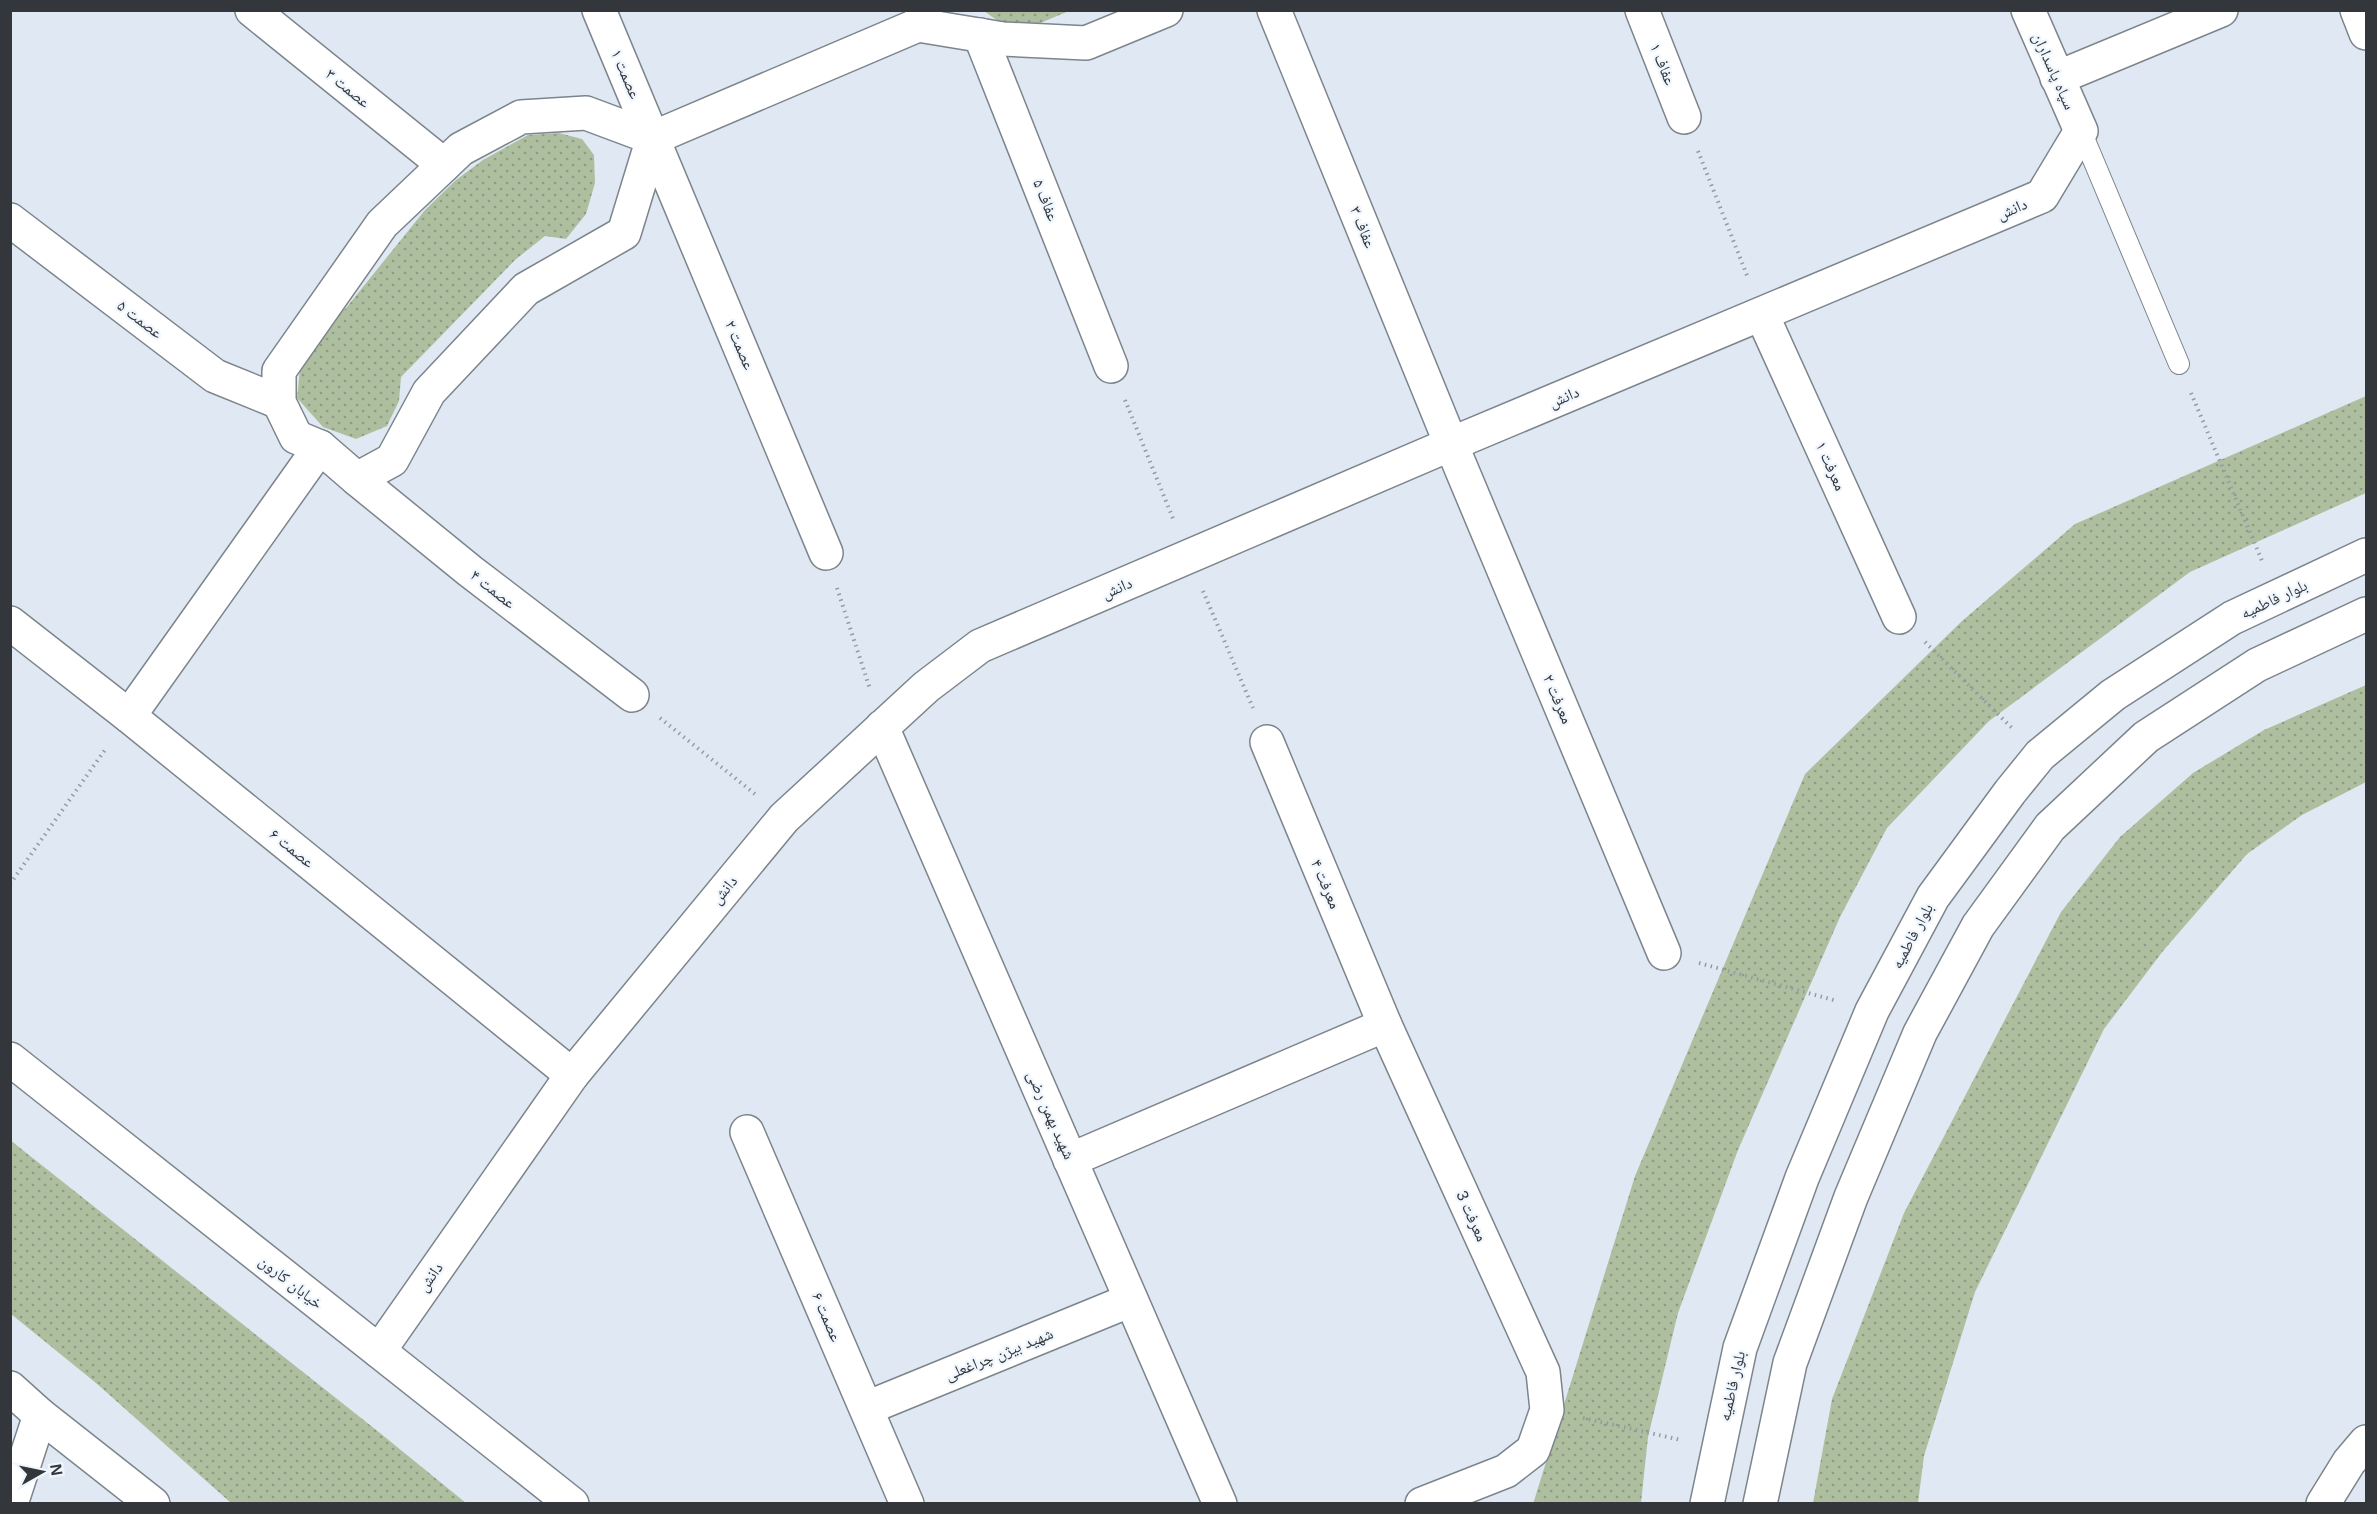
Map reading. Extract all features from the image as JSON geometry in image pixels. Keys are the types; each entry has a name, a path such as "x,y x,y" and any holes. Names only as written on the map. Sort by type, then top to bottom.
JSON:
{"street":[{"name":"عصمت ۳","path":"252,10 444,165"},
{"name":"عصمت ۱","path":"599,10 653,138"},
{"path":"279,402 279,371 382,224 461,149 521,117 586,113 653,138 922,18 980,35 1003,39 1086,44 1166,10"},
{"name":"عفاف ۳","path":"1274,10 1451,444"},
{"name":"عفاف ۱","path":"1642,10 1684,117"},
{"name":"سپاه پاسداران","path":"2028,10 2081,131"},
{"path":"2057,78 2221,10"},
{"path":"2357,10 2367,33"},
{"name":"عفاف ۵","path":"980,35 1111,366"},
{"name":"دانش","path":"379,1351 572,1076 784,818 926,687 980,646 1451,444 2042,196 2081,131"},
{"path":"357,479 392,460 429,392 526,289 624,233 653,138"},
{"name":"عصمت ۲","path":"653,138 826,553"},
{"name":"عصمت ۵","path":"10,220 215,376 279,402"},
{"name":"معرفت ۱","path":"1762,315 1899,617"},
{"name":"عصمت ۴","path":"279,402 296,437 320,447 470,571 632,695"},
{"name":"معرفت ۲","path":"1451,444 1664,953"},
{"path":"129,716 320,447"},
{"name":"بلوار فاطمیه","path":"1707,1503 1740,1348 1802,1178 1872,1011 1933,897 2040,755 2113,695 2232,618 2367,555"},
{"path":"1760,1503 1790,1363 1851,1197 1920,1034 1978,926 2050,827 2146,737 2257,665 2367,614"},
{"name":"عصمت ۶","path":"10,624 129,716 572,1076"},
{"name":"شهید بهمن رضی","path":"882,728 1220,1503"},
{"name":"معرفت ۴","path":"1267,742 1385,1025"},
{"path":"1070,1160 1385,1025"},
{"name":"معرفت 3","path":"1385,1025 1542,1372 1547,1410"},
{"name":"خیابان کارون","path":"10,1059 572,1503"},
{"name":"عصمت ۶","path":"747,1132 908,1503"},
{"name":"شهید بیژن چراغعلی","path":"867,1408 1131,1300"},
{"path":"10,1388 40,1415 153,1503"},
{"path":"1422,1503 1506,1472 1533,1450 1547,1410"},
{"path":"11,1503 40,1415"},
{"path":"2323,1503 2349,1462 2367,1442"}],"lane":[{"path":"2081,131 2180,364"}],"path":[{"path":"1684,117 1762,315"},
{"path":"2180,364 2278,597"},
{"path":"1111,366 1267,742"},
{"path":"826,553 882,728"},
{"path":"1899,617 2040,755"},
{"path":"632,695 784,818"},
{"path":"10,884 129,716"},
{"path":"1664,953 1872,1011"},
{"path":"1547,1410 1719,1448"}],"green space":[{"path":"984,11 1069,11 1038,24 1008,28"},
{"path":"559,133 582,139 594,155 595,183 586,214 566,239 545,236 515,260 401,377 399,401 387,426 356,439 323,427 297,398 300,369 315,336 346,308 425,210 456,180 483,160 528,135"},
{"path":"2366,396 2366,493 2190,572 1989,721 1887,828 1840,917 1738,1150 1678,1313 1648,1437 1641,1503 1533,1504 1635,1176 1805,774 1962,621 2075,524"},
{"path":"2366,685 2366,782 2302,815 2247,854 2163,951 2104,1029 1975,1292 1924,1456 1918,1503 1813,1503 1832,1399 1904,1213 2061,912 2120,837 2193,773 2264,730"},
{"path":"10,1140 466,1503 231,1503 96,1383 11,1314"}]}
